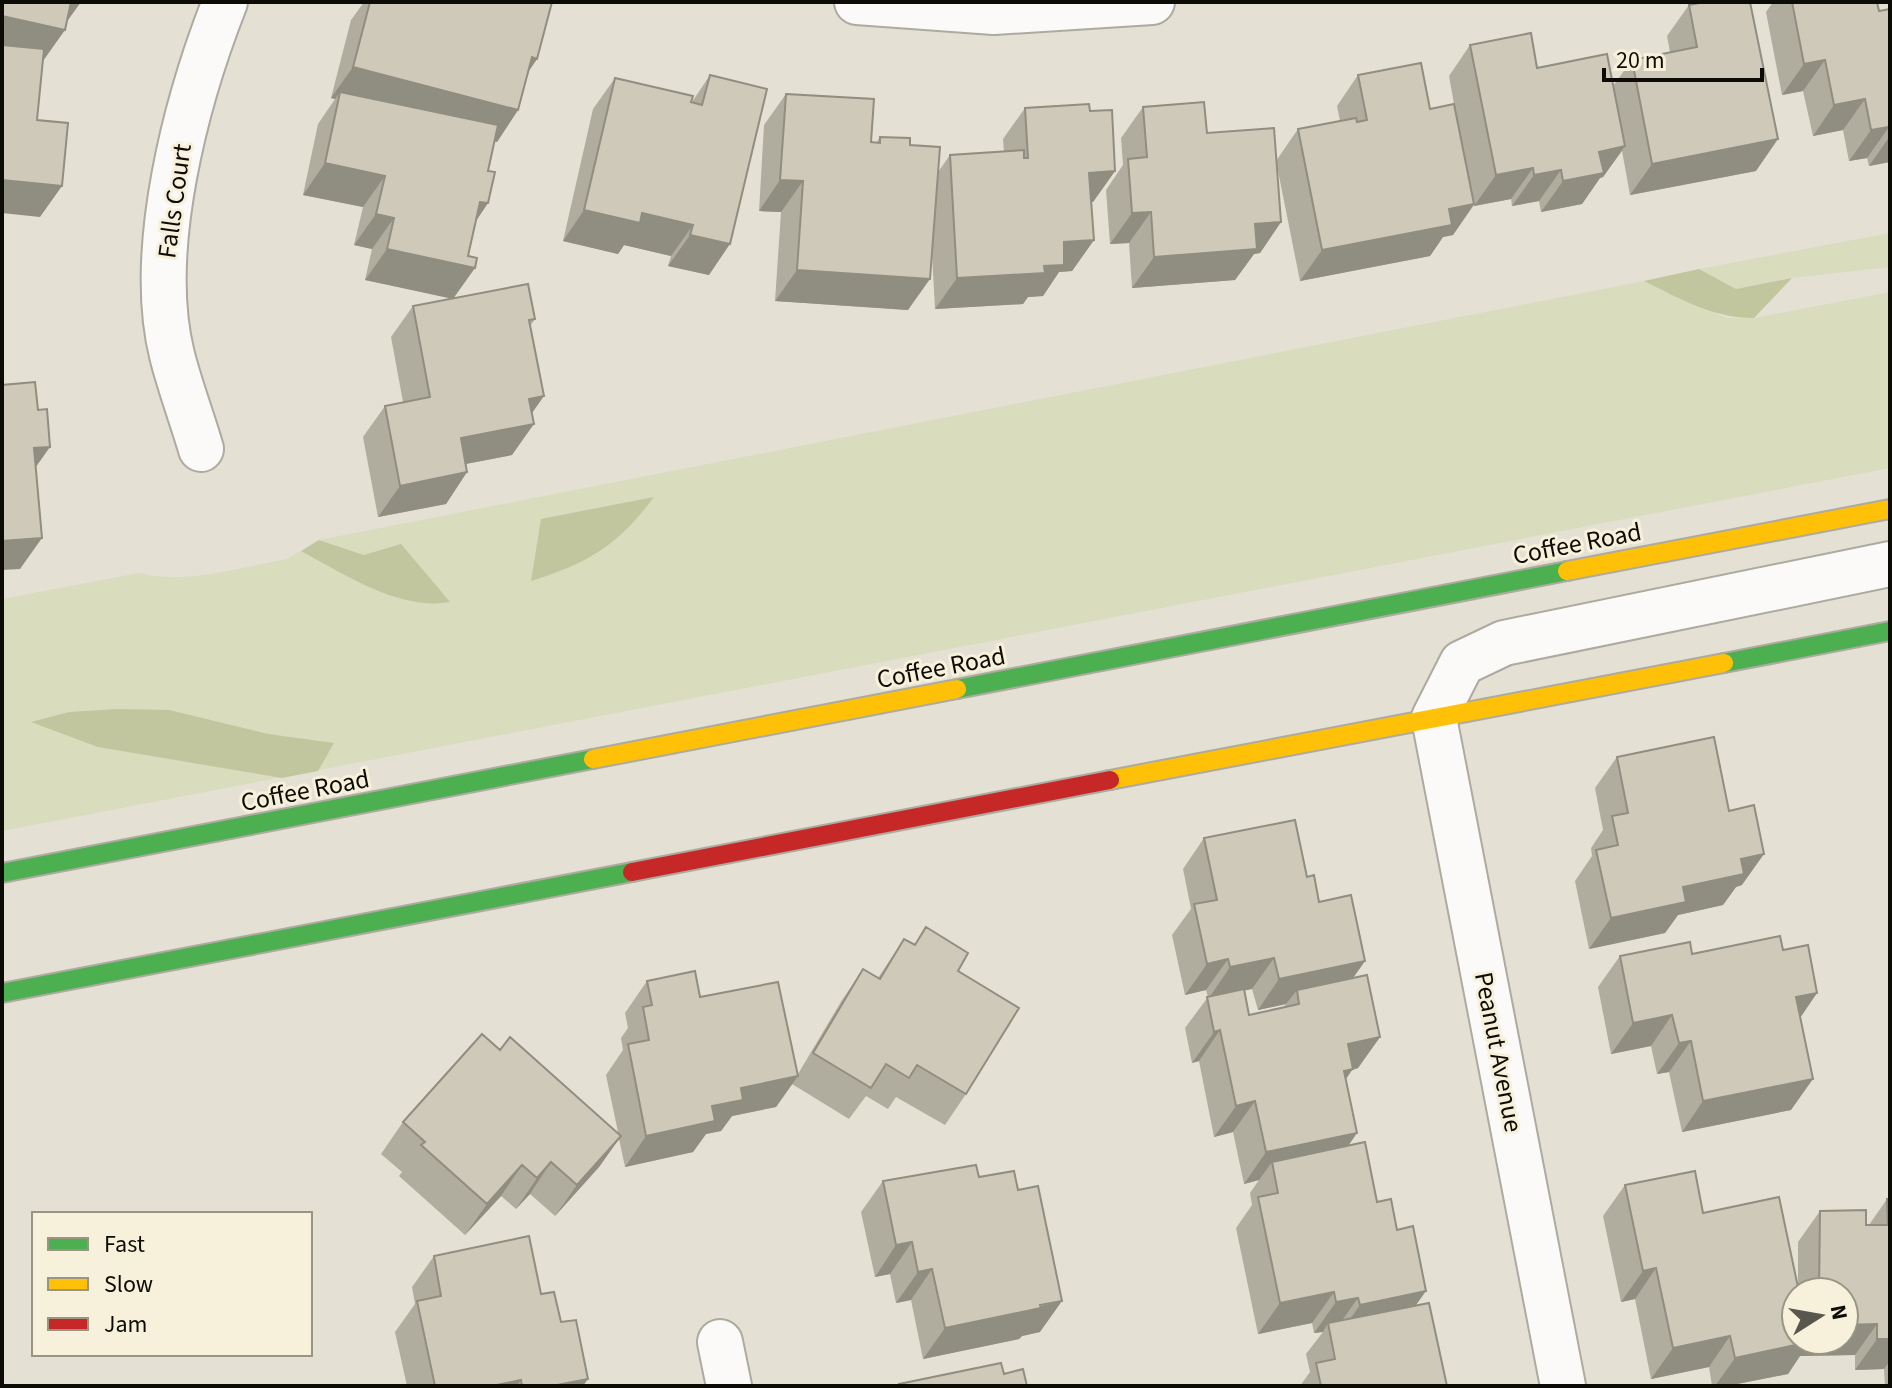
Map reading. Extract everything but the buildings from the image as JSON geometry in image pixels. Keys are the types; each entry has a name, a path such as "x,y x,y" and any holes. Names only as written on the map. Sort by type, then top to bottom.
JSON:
{"main road":[{"name":"Coffee Road","path":"2,873 1890,509"},
{"path":"2,993 1890,631"}],"street":[{"name":"Falls Court","path":"201,449 171,353 163,253 185,129 225,2"},
{"path":"857,2 994,12 1152,2"},
{"path":"1434,718 1462,663 1504,643 1890,564"},
{"name":"Peanut Avenue","path":"1434,718 1563,1386"},
{"path":"720,1342 729,1386"}],"green space":[{"path":"1890,233 1890,267 1792,278 1736,289 1699,269"},
{"path":"1699,269 1736,289 1792,278 1754,318 1710,311 1644,281"},
{"path":"1644,281 1727,318 1754,318 1890,292 1890,468 2,831 2,599 139,573 175,577 213,574 287,559 301,551 390,595 444,603 449,602 364,555 319,540"},
{"path":"654,497 628,528 601,550 570,567 531,581 541,519"},
{"path":"319,540 364,555 401,544 450,602 411,601 354,580 301,551"},
{"path":"169,710 268,734 334,743 318,771 282,778 98,747 31,722 69,712"}],"traffic: fast":[{"path":"957,689 1567,571"},
{"path":"1724,663 1890,631"},
{"path":"2,873 593,759"},
{"path":"2,993 632,872"}],"traffic: slow":[{"path":"1567,571 1890,509"},
{"path":"1110,780 1724,663"},
{"path":"593,759 957,689"}],"traffic: jam":[{"path":"632,872 1110,780"}]}
